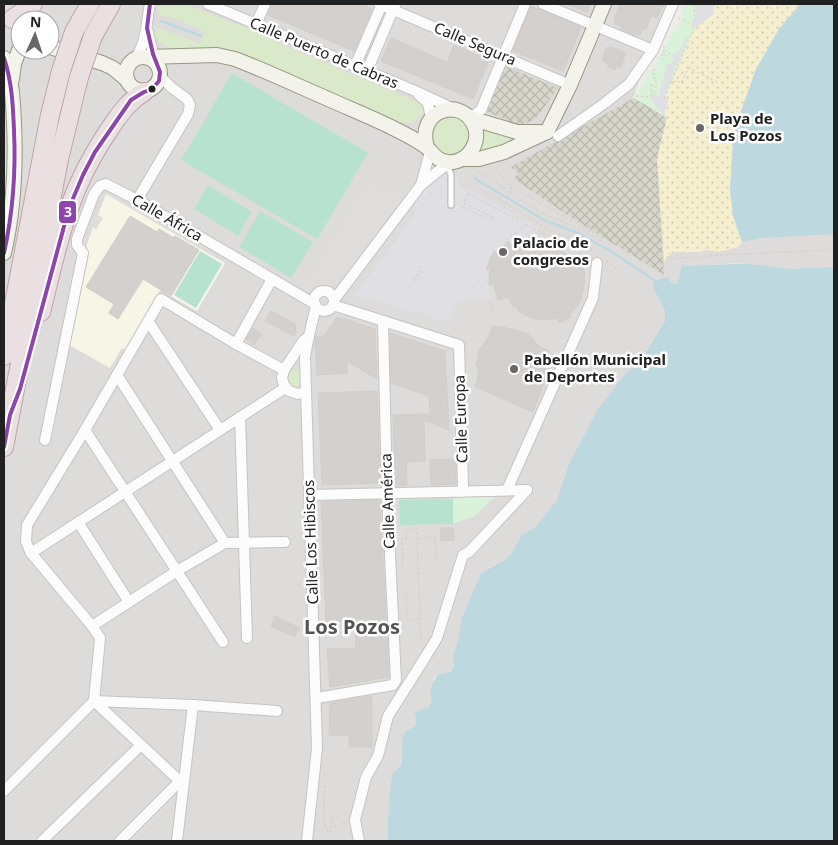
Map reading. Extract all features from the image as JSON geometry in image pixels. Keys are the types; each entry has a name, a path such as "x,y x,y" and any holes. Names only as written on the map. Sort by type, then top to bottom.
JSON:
{"highway":[{"path":"4,356 50,115 61,71 74,32 90,4"},
{"path":"4,447 59,159 79,77 93,36 111,4"},
{"path":"10,415 20,389 69,208 87,167 108,131 132,100 144,92"}],"main road":[{"path":"553,134 570,85 604,4"},
{"path":"60,50 116,64 147,63 170,66 179,61 194,57"},
{"path":"127,80 126,71 147,63 179,56 217,55 235,59 393,128 428,150 434,157 453,164 504,152 553,134"},
{"path":"4,58 11,83 15,138 14,192 4,253"},
{"path":"11,83 16,60"},
{"path":"102,62 113,68 127,80 132,88 144,92 155,87 159,81 147,63"},
{"path":"428,150 424,139 425,131 430,121 437,114 450,110 517,132 553,134"},
{"path":"453,164 469,154 474,148 476,133 470,118"},
{"path":"393,128 416,128 430,121"}],"street":[{"path":"137,200 188,114 190,104 187,98 172,88 147,63 143,44 150,4"},
{"name":"Calle Puerto de Cabras","path":"208,4 413,90 457,111"},
{"path":"256,24 265,4"},
{"path":"355,66 381,4"},
{"name":"Calle Segura","path":"381,4 395,7 570,85"},
{"path":"470,118 481,110 525,4"},
{"path":"543,4 651,53"},
{"path":"553,134 585,117 629,84 651,53 673,4"},
{"path":"367,71 395,7"},
{"path":"147,28 150,42 147,63"},
{"path":"150,42 164,51 179,56"},
{"name":"Calle Puerto de Cabras","path":"413,90 428,103 430,121"},
{"path":"425,188 428,150"},
{"path":"307,411 304,404 283,383 284,370 303,341 352,276 425,188 453,164"},
{"name":"Calle África","path":"45,440 83,253 77,245 77,239 94,194 100,186 106,184 137,200 272,280 316,302"},
{"path":"507,490 593,298 601,259"},
{"path":"352,276 327,291 321,292 316,302 321,310 331,305 383,321"},
{"path":"236,344 272,280"},
{"path":"327,291 332,295 331,305"},
{"path":"4,791 94,701 100,638 31,553 26,542 27,525 161,299 284,370"},
{"name":"Calle Los Hibiscos","path":"307,841 317,748 305,358 316,302"},
{"path":"148,320 220,430"},
{"name":"Calle Europa","path":"383,321 459,345 464,486 461,492"},
{"name":"Calle América","path":"316,698 393,685 396,680 387,493 383,321"},
{"path":"117,375 225,543"},
{"path":"289,390 298,394 306,392"},
{"path":"31,553 240,417 289,390"},
{"path":"240,417 247,638"},
{"path":"85,430 223,642"},
{"path":"310,494 527,490 469,552 463,555 437,638 388,716 378,756 366,777 354,820 359,841"},
{"path":"78,522 129,602"},
{"path":"92,626 225,543 285,542"},
{"path":"94,701 277,711"},
{"path":"94,701 181,782"},
{"path":"177,841 181,782 193,705"},
{"path":"42,841 141,745"},
{"path":"120,841 181,782"}],"lane":[{"path":"451,205 453,164"}],"path":[{"path":"694,4 695,18"},
{"path":"682,20 692,24"},
{"path":"664,98 694,27"},
{"path":"663,54 669,51 670,54 666,56 665,60 662,60 662,53 665,48"},
{"path":"635,96 651,97 654,59 651,53"},
{"path":"670,81 674,83 676,80 681,83 689,68 719,84"},
{"path":"652,84 653,95 656,95 656,78 653,78"},
{"path":"478,172 494,180 526,204 603,239 530,198 493,168 490,162"},
{"path":"453,164 469,194 524,224 601,259 619,271"},
{"path":"471,185 496,197 544,227 594,250 601,259"},
{"path":"502,212 513,186"},
{"path":"425,188 431,197"},
{"path":"462,207 491,220 493,217 464,204 469,194"},
{"path":"506,239 520,231 524,224"},
{"path":"668,253 674,260 689,257 831,250"},
{"path":"482,286 483,290"},
{"path":"490,300 496,316"},
{"path":"400,568 404,568 402,539 406,539 406,529 417,528 421,664"},
{"path":"417,538 435,537 436,564"},
{"path":"401,593 406,593 407,620 420,619"},
{"path":"325,786 322,820 328,832 332,831 331,818 334,818 336,830 342,823 354,820"}],"shaded area":[{"path":"4,4 668,4 633,98 667,118 682,266 678,280 674,284 667,277 658,278 655,281 654,287 665,311 665,321 644,355 623,377 557,500 536,526 522,534 511,554 488,568 453,655 454,664 450,671 438,674 434,679 432,699 429,707 414,712 415,726 405,731 401,745 402,760 398,768 388,811 388,841 4,841"},
{"path":"698,4 715,4 713,14 695,27 691,26 696,16"},
{"path":"686,37 688,37 663,97 668,100 664,116 650,99 650,96 658,96 666,64 672,63 673,58 670,56 679,51"},
{"path":"505,66 558,88 536,118 530,122 513,123 486,111"},
{"path":"634,98 667,118 657,158 664,275 564,213 523,185 514,178 518,173 511,168"},
{"path":"446,171 454,174 467,189 539,228 533,235 520,240 513,246 508,241 497,253 494,252 486,269 490,269 489,290 491,299 456,302 445,322 433,319 433,315 412,312 353,296 387,253 418,209 411,203 419,192"},
{"path":"366,180 386,189 412,188 345,277 332,285 321,286 307,295 302,291 304,288 302,286"},
{"path":"106,194 225,263 197,311 160,290 125,349 122,348 110,368 69,345 87,244 93,227 96,229 103,218 98,215"},
{"path":"463,368 468,373 471,483 465,479"}],"green space":[{"path":"161,4 184,4 249,29 422,104 421,115 413,122 403,123 246,55 211,48 193,50 166,46 156,40 155,27 199,44 205,32 180,20 156,14"},
{"path":"684,4 715,4 713,14 695,27 665,98 668,100 664,116 634,98 653,68 657,68 657,58 680,22"},
{"path":"232,73 368,153 317,239 181,160"},
{"path":"451,117 464,123 470,136 464,149 451,155 438,149 432,136 438,123"},
{"path":"480,125 521,139 487,153 477,155 482,140"},
{"path":"208,185 252,212 238,236 194,209"},
{"path":"260,211 313,242 291,278 239,247"},
{"path":"200,251 222,264 196,308 174,295"},
{"path":"289,371 300,371 300,386 296,390 288,384 287,377"},
{"path":"496,495 475,516 453,524 453,499 465,496"},
{"path":"453,499 453,524 400,525 399,500"}],"sand":[{"name":"Playa de Los Pozos","path":"715,4 800,4 779,29 756,69 733,138 730,190 733,216 742,242 731,249 718,252 673,252 664,262 657,158 667,118 664,116 668,100 665,99 695,27 713,14"}],"water":[{"path":"800,4 834,4 834,237 742,242 733,216 730,190 733,138 756,69 779,29"},
{"path":"834,260 834,841 388,841 391,781 393,773 400,766 402,759 402,741 405,731 415,726 414,712 429,707 432,699 430,694 431,687 438,674 451,671 454,664 453,655 458,641 462,618 481,573 511,554 522,534 536,526 557,500 569,464 598,409 623,377 644,355 665,321 665,311 653,287 655,282 658,279 668,277 670,282 675,284 682,266"}],"pier":[{"path":"834,234 834,267 792,269 740,263 668,267 664,262 673,252 701,252 704,250 720,252 738,247 742,242 760,238"}],"building":[{"path":"272,4 361,4 372,9 354,51 268,15"},
{"path":"567,4 590,4 587,12"},
{"path":"620,4 664,4 657,18 651,16 646,29 643,28 640,35 637,33 636,36 621,29 622,26 615,23 614,20"},
{"path":"531,6 581,27 563,71 513,51"},
{"path":"391,38 447,62 454,45 489,60 473,99 381,61"},
{"path":"607,47 626,53 620,68 616,66 615,70 607,67 609,64 602,60"},
{"path":"130,216 157,232 159,229 199,250 171,296 143,279 118,319 109,313 114,304 86,287"},
{"path":"533,235 541,239 542,244 565,253 576,268 582,267 584,271 585,277 580,301 569,314 571,317 559,323 557,318 545,320 524,315 515,306 513,307 507,297 498,300 494,285 489,285 490,269 486,269 494,251 497,253 508,241 513,246 520,240"},
{"path":"271,311 295,324 296,332 294,336 265,321"},
{"path":"337,317 375,329 377,379 347,361 347,373 317,375 316,336 323,337"},
{"name":"Pabellón Municipal de Deportes","path":"493,326 527,333 537,345 549,351 547,355 553,359 533,412 475,387 479,370 476,363 479,350 489,336"},
{"path":"253,328 262,334 254,345 246,339"},
{"path":"390,333 445,351 449,430 424,420 425,461 406,462 407,485 395,486 393,415 430,414 429,396 391,383"},
{"path":"377,391 380,483 322,485 318,393"},
{"path":"455,459 456,484 431,485 430,460"},
{"path":"380,500 389,677 330,687 327,649 356,648 355,621 326,622 321,502"},
{"path":"440,528 454,528 454,540 441,541"},
{"path":"275,616 299,628 295,637 271,626"},
{"path":"372,696 372,747 349,747 349,735 329,735 330,703"}],"waterway":[{"path":"161,21 201,36"},
{"path":"474,178 544,220 578,233 614,253 655,281"}],"transit line":[{"name":"3","path":"4,447 10,415 20,389 69,208 95,152 131,100 152,89 159,81 160,72 153,54 147,28 150,4"},
{"name":"3","path":"4,58 12,94 15,161 12,207 4,253"}],"place":[{"name":"Playa de Los Pozos","path":"700,128"},
{"name":"Palacio de congresos","path":"503,252"},
{"name":"Pabellón Municipal de Deportes","path":"514,369"}],"district":[{"name":"Los Pozos","path":"352,627"}]}
